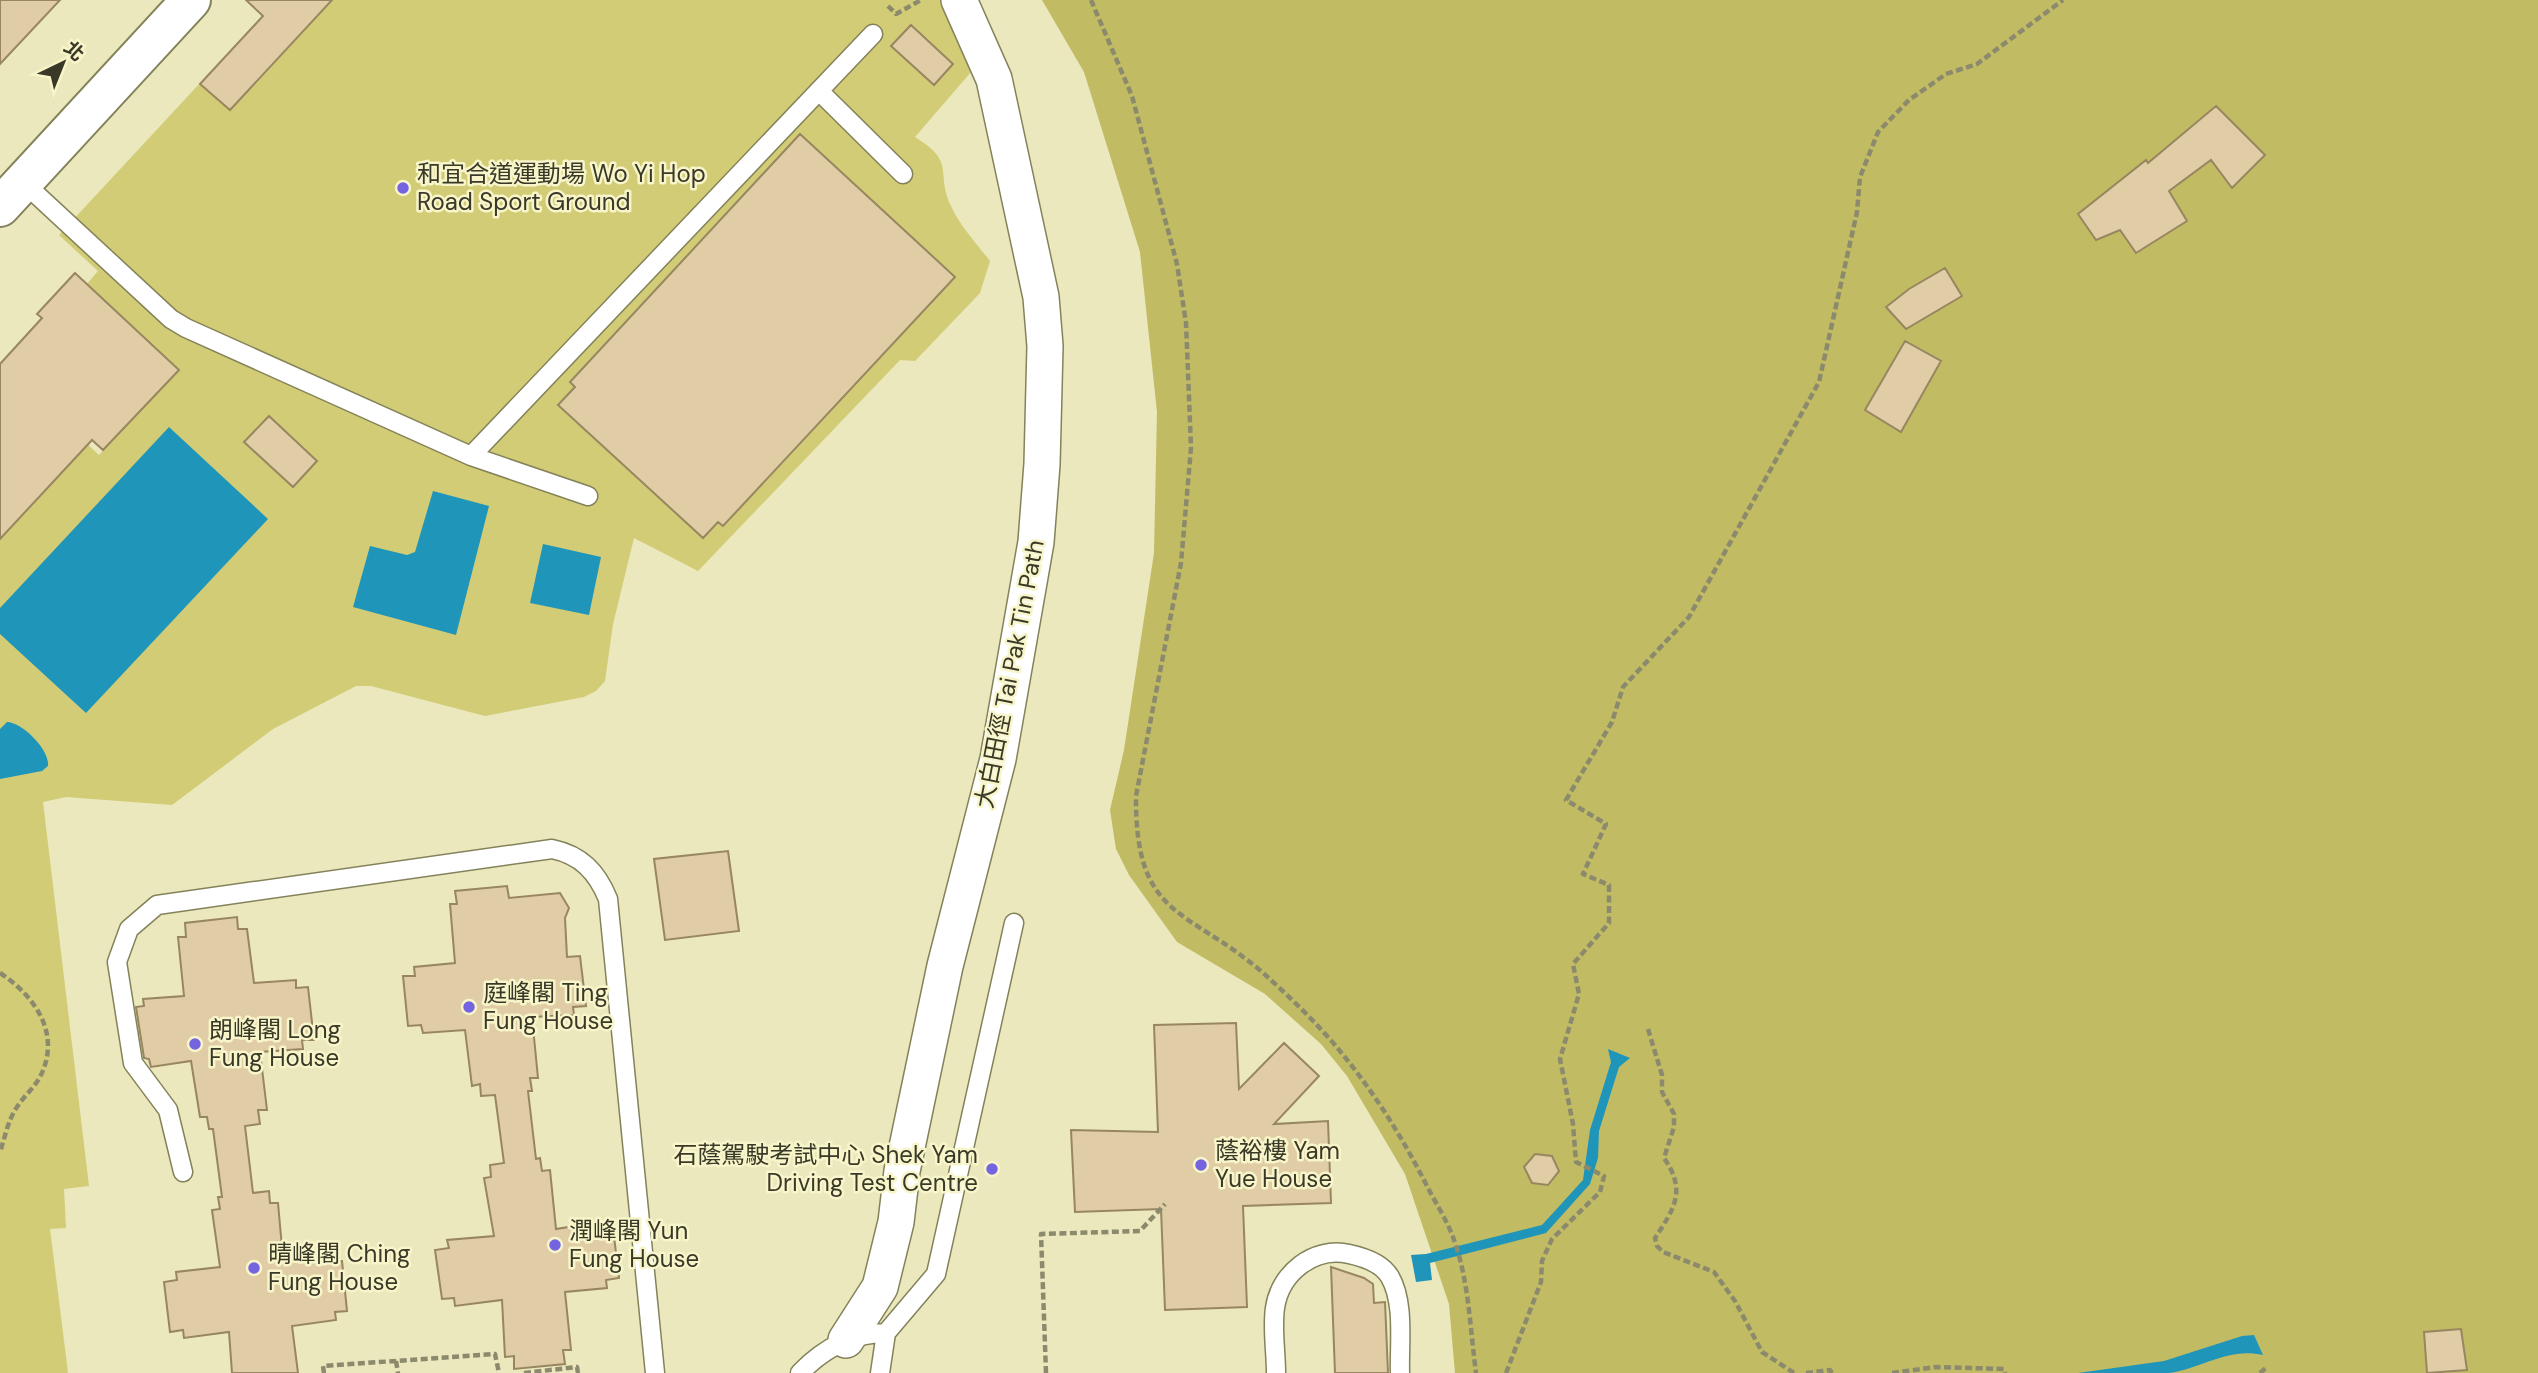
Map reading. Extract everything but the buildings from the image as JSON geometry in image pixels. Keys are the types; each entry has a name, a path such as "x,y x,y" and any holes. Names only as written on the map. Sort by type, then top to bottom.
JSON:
{"main road":[{"path":"7,197 191,0"}],"street":[{"name":"大白田徑 Tai Pak Tin Path","path":"846,1340 880,1287 896,1222 902,1171 945,966 998,759 1036,542 1042,464 1045,346 1041,296 994,79 959,0"}],"lane":[{"path":"471,456 873,34"},
{"path":"818,91 903,174"},
{"path":"7,197 171,319 204,337 471,456 588,496"},
{"path":"183,1172 168,1110 139,1075 131,1050 117,962 129,929 141,916 157,905 552,849 568,852 585,864 600,880 608,899 655,1373"},
{"path":"880,1373 886,1333 936,1274 1014,923"},
{"path":"1276,1373 1275,1308 1284,1283 1297,1266 1318,1256 1338,1252 1376,1264 1389,1275 1397,1293 1400,1373"},
{"name":"大白田徑 Tai Pak Tin Path","path":"800,1373 814,1358 846,1340 870,1333 886,1333"}],"path":[{"path":"888,6 896,14 921,0"},
{"path":"1091,0 1132,96 1177,264 1185,323 1191,447 1181,563 1136,796 1136,830 1141,852 1152,886 1168,907 1262,972 1343,1054 1398,1129 1453,1236 1462,1269 1476,1373"},
{"path":"1506,1373 1541,1282 1542,1261 1552,1239 1600,1192 1604,1176 1576,1162 1573,1124 1560,1059 1579,994 1573,964 1609,923 1609,885 1583,874 1606,824 1566,800 1612,722 1623,687 1689,617 1819,382 1857,212 1860,177 1878,132 1909,100 1946,74 1977,65 2063,0"},
{"path":"0,972 33,1001 43,1017 47,1056 40,1076 16,1108 0,1152"},
{"path":"1648,1029 1662,1075 1662,1092 1672,1106 1674,1127 1664,1158 1673,1173 1676,1195 1671,1216 1655,1238 1657,1246 1663,1252 1714,1272 1742,1313 1762,1352 1794,1373"},
{"path":"1046,1373 1041,1234 1140,1231 1166,1204"},
{"path":"324,1373 323,1366 495,1354 499,1373"},
{"path":"397,1361 398,1373"},
{"path":"1892,1373 1968,1366 2004,1369 2005,1373"},
{"path":"524,1373 577,1367 578,1373"},
{"path":"2260,1373 2267,1367"},
{"path":"1806,1373 1830,1370 1832,1373"}],"shaded area":[{"path":"277,0 946,0 961,34 971,72 915,137 928,146 941,161 951,206 964,228 990,261 980,293 915,361 900,360 698,571 634,538 613,624 605,681 596,691 584,697 485,716 371,686 356,686 273,729 172,805 66,797 43,802 89,1186 64,1189 66,1228 50,1229 68,1373 0,1373 0,366 2,364 99,455 178,371 87,284 98,271 59,235"},
{"path":"1042,0 2538,0 2538,1373 1455,1373 1449,1304 1405,1174 1347,1076 1321,1044 1265,994 1177,942 1129,875 1116,849 1110,810 1124,750 1154,553 1157,412 1140,252 1084,72"}],"water":[{"path":"169,427 268,519 86,713 0,634 0,608"},
{"path":"433,491 489,506 456,635 353,607 370,546 407,555 415,552"},
{"path":"543,544 601,557 589,615 530,603"},
{"path":"7,722 27,732 45,752 48,766 42,771 0,779 0,729"},
{"path":"1608,1049 1630,1058 1619,1067 1599,1131 1598,1158 1590,1184 1546,1233 1430,1263 1432,1280 1416,1282 1411,1255 1426,1254 1542,1225 1583,1180 1590,1130 1611,1062"},
{"path":"2254,1335 2263,1355 2250,1353 2227,1356 2169,1373 2078,1373 2164,1361 2242,1336"}],"place":[{"name":"和宜合道運動場 Wo Yi Hop Road Sport Ground","path":"403,188"},
{"name":"庭峰閣 Ting Fung House","path":"469,1007"},
{"name":"朗峰閣 Long Fung House","path":"195,1044"},
{"name":"蔭裕樓 Yam Yue House","path":"1201,1165"},
{"name":"石蔭駕駛考試中心 Shek Yam Driving Test Centre","path":"992,1169"},
{"name":"潤峰閣 Yun Fung House","path":"555,1245"},
{"name":"晴峰閣 Ching Fung House","path":"254,1268"}]}
